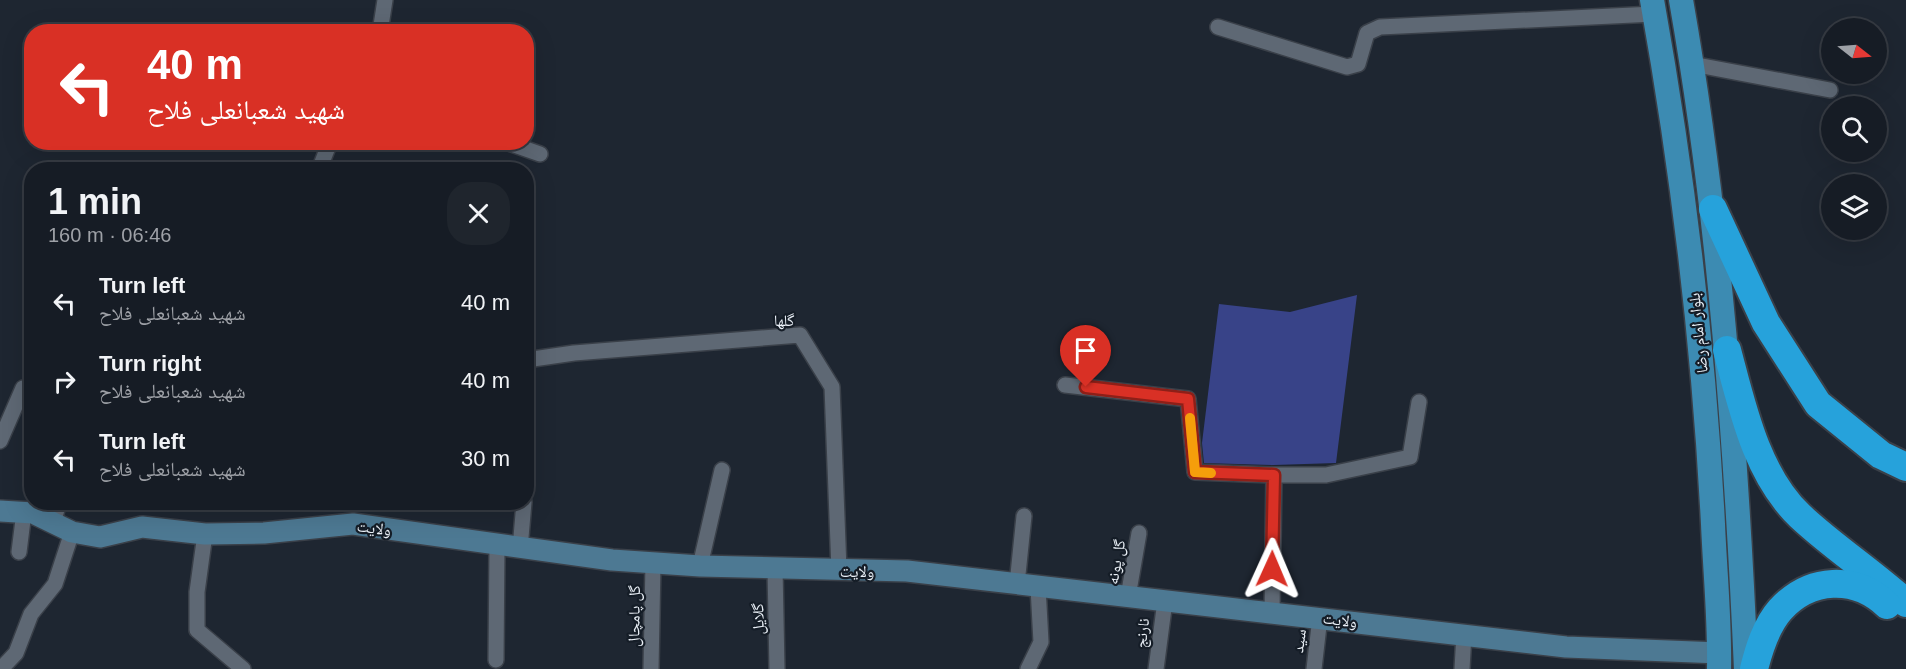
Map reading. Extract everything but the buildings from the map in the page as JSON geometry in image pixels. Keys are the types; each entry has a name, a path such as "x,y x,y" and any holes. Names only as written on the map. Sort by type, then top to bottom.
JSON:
{"highway":[{"path":"1713,209 1766,323 1818,404 1881,455 1906,467"},
{"path":"1727,350 1762,461 1776,486 1799,515 1906,603"},
{"path":"1754,669 1760,645 1779,610 1805,590 1832,583 1854,585 1876,594 1906,622"}],"main road":[{"name":"بلوار امام رضا","path":"1681,0 1713,209 1727,350 1746,669"},
{"name":"بلوار امام رضا","path":"1653,7 1685,213 1701,352 1720,661"}],"street":[{"path":"381,24 385,0"},
{"path":"1218,27 1347,68 1358,64 1367,33 1380,27 1653,7"},
{"path":"1692,64 1830,90"},
{"path":"529,150 540,154"},
{"name":"گلها","path":"534,359 574,353 800,335 832,387 839,570"},
{"path":"1065,385 1188,399 1195,472 1326,475 1410,457 1419,402"},
{"path":"0,441 23,388"},
{"path":"700,566 722,470"},
{"path":"1272,612 1274,475"},
{"path":"1,669 16,653 31,614 55,584 63,528 60,510"},
{"path":"520,549 523,510"},
{"name":"ولایت","path":"0,511 33,513 63,528 100,537 142,527 205,534 264,533 353,524 520,549 653,563 775,569 907,571 1566,647 1720,661"},
{"path":"19,552 24,512"},
{"path":"1017,584 1024,516"},
{"name":"گل پونه","path":"1128,597 1139,533"},
{"path":"205,534 197,592 197,630 243,669"},
{"path":"496,660 497,546"},
{"name":"گل پامچال","path":"651,669 653,563"},
{"name":"گلایل","path":"775,569 777,669"},
{"path":"1028,669 1041,642 1038,587"},
{"name":"نارنج","path":"1156,669 1165,601"},
{"name":"سید","path":"1314,669 1320,617"},
{"path":"1462,669 1464,634"}],"slow traffic":[{"path":"1190,418 1195,472 1211,473"}],"route":[{"path":"1086,387 1188,399 1195,472 1274,475 1272,569"}]}
